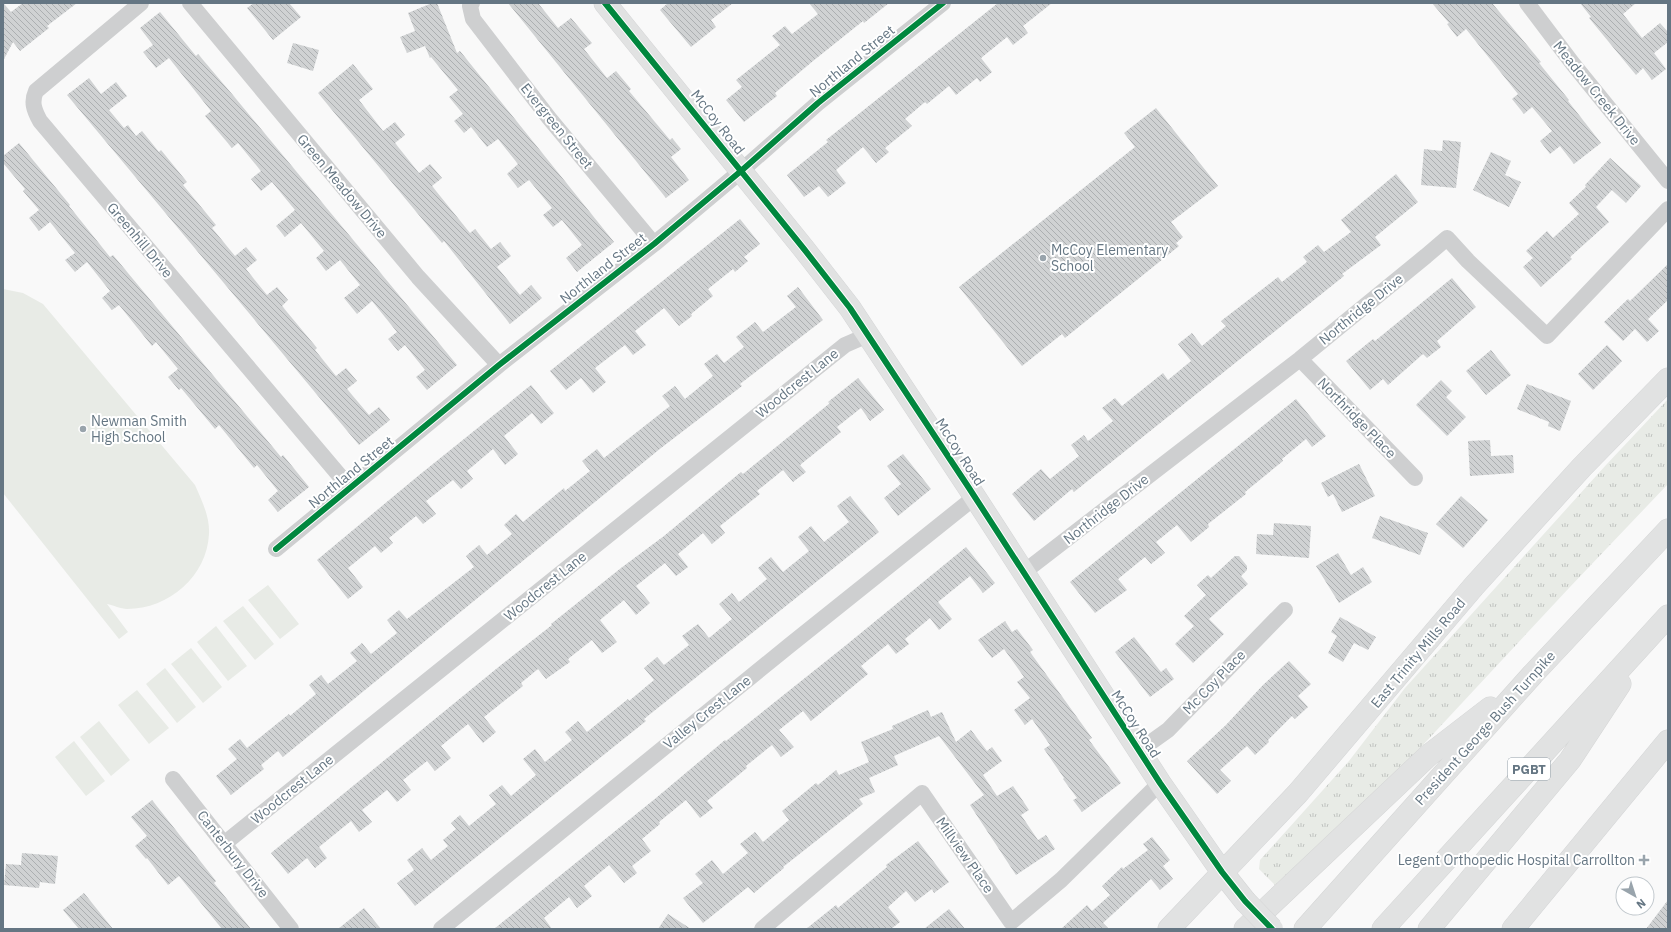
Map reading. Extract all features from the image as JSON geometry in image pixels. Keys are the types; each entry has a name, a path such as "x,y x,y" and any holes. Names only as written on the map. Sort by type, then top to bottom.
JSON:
{"main road":[{"name":"McCoy Road","path":"609,4 850,308 976,497 1160,783 1222,872 1245,901 1272,929"},
{"name":"East Trinity Mills Road","path":"1169,929 1298,793 1474,586 1566,484 1668,379"},
{"name":"President George Bush Turnpike","path":"1305,929 1533,674 1668,530"},
{"path":"1429,929 1570,760 1662,622"},
{"name":"PGBT","path":"1383,929 1662,622"},
{"path":"1245,929 1429,755 1533,674"},
{"path":"1513,929 1668,741"}],"street":[{"name":"Greenhill Drive","path":"141,3 36,91 32,99 35,112 40,121 350,488"},
{"name":"Green Meadow Drive","path":"190,3 418,277 499,365"},
{"name":"Evergreen Street","path":"472,3 470,6 473,20 549,118 654,244"},
{"name":"Northland Street","path":"276,549 499,365 654,244 741,171 818,103 942,3"},
{"name":"Meadow Creek Drive","path":"1527,3 1573,64 1668,181"},
{"name":"Northridge Drive","path":"1024,572 1300,358 1447,238 1468,261 1547,336 1668,209"},
{"name":"Woodcrest Lane","path":"225,843 845,345 868,335"},
{"name":"Northridge Place","path":"1300,358 1415,478"},
{"name":"Valley Crest Lane","path":"441,929 784,650 976,497"},
{"name":"Mc Coy Place","path":"1140,750 1168,730 1285,610"},
{"name":"Canterbury Drive","path":"173,779 225,843 291,929"},
{"name":"Millview Place","path":"762,929 922,792 1011,922 1061,880 1160,783"}],"green space":[{"path":"3,289 23,293 43,304 195,485 205,509 209,528 207,549 193,576 183,587 171,596 142,608 125,609 107,604 128,632 119,639 3,493"},
{"path":"1668,399 1668,484 1395,775 1275,885 1259,869 1260,860 1349,761 1405,688 1606,465"},
{"path":"268,585 299,624 280,639 248,600"},
{"path":"243,606 274,644 255,660 223,621"},
{"path":"216,626 247,666 228,681 197,642"},
{"path":"191,648 222,687 203,703 171,664"},
{"path":"165,668 196,707 177,723 146,684"},
{"path":"137,690 169,728 149,744 118,705"},
{"path":"99,721 130,760 111,776 80,737"},
{"path":"74,741 105,781 86,796 55,757"}],"building":[{"path":"3,3 11,12 23,3 77,3 47,26 49,28 20,51 13,42 3,61"},
{"path":"254,3 289,3 301,17 273,40 247,8"},
{"path":"432,3 437,3 457,53 460,51 614,242 577,272 566,258 582,245 562,220 553,227 543,215 552,208 529,180 518,188 507,174 518,164 498,139 487,147 471,127 464,133 454,121 463,114 449,97 458,90 431,57 430,58 425,46 407,53 400,37 415,31 408,13"},
{"path":"508,3 538,3 558,28 571,18 592,43 584,49 607,78 616,71 631,89 629,91 670,140 672,138 681,149 671,157 689,180 666,198"},
{"path":"668,3 733,3 711,20 716,27 691,47 660,10"},
{"path":"809,3 889,3 864,23 863,21 813,61 775,93 777,96 744,122 726,100 742,87 736,80 780,45 772,36 785,26 792,34 818,14"},
{"path":"998,3 1052,3 1023,26 1028,33 1013,45 1007,37 981,58 992,72 980,82 977,78 956,95 949,86 927,104 925,102 905,119 912,126 885,148 889,152 876,163 863,147 836,170 846,183 828,197 819,186 804,197 787,175 828,142 826,140"},
{"path":"1432,3 1492,3 1541,62 1539,63 1601,143 1574,164 1560,146 1550,154 1540,141 1552,131 1532,107 1524,114 1512,99 1518,94 1466,29 1457,37 1447,24 1449,23"},
{"path":"1580,3 1636,3 1623,14 1642,38 1660,23 1668,32 1668,42 1654,53 1666,69 1652,80 1643,68 1636,75 1589,18 1591,17"},
{"path":"160,12 196,56 198,54 232,94 457,365 427,390 416,377 425,370 405,345 398,351 388,339 397,332 372,301 357,314 344,298 360,285 340,260 326,271 316,258 324,251 301,223 285,237 276,226 295,210 272,182 261,191 251,179 261,171 238,143 232,148 205,116 211,111 169,58 156,68 143,52 153,45 140,28"},
{"path":"293,43 319,50 313,71 287,63"},
{"path":"353,64 373,89 359,100 383,131 395,122 405,135 395,143 419,173 430,164 442,178 432,186 470,233 475,229 491,249 500,242 511,256 497,267 520,295 531,285 542,298 510,324 444,241 442,243 318,93"},
{"path":"89,78 101,94 116,82 127,96 109,110 124,128 128,125 136,136 142,131 159,152 161,150 187,182 183,185 216,225 212,228 235,256 246,247 257,260 246,269 267,295 277,287 288,300 282,306 317,348 315,350 336,376 346,368 357,381 347,389 369,415 379,407 390,420 359,445 67,95"},
{"path":"1156,108 1218,186 1171,222 1183,237 1176,243 1179,246 1065,338 1062,334 1022,366 959,287 1135,147 1124,133"},
{"path":"1443,140 1461,142 1456,188 1421,185 1424,149 1442,151"},
{"path":"19,143 110,257 113,255 281,457 283,455 309,487 278,512 268,500 278,491 257,465 254,468 219,425 215,429 181,388 179,390 168,377 178,369 156,342 152,346 119,305 112,310 102,298 110,291 87,262 75,272 65,260 75,253 50,222 39,231 29,218 39,210 23,191 25,189 3,163 3,156"},
{"path":"1491,152 1511,161 1505,175 1521,182 1509,207 1473,190"},
{"path":"1610,158 1641,186 1626,203 1612,190 1596,207 1609,222 1570,257 1572,259 1541,287 1523,267 1533,258 1526,251 1547,231 1553,238 1579,214 1569,203 1586,187 1585,185"},
{"path":"1396,174 1418,202 1375,237 1381,245 1342,274 1344,276 1074,492 1072,489 1034,521 1012,494 1041,469 1050,479 1079,456 1071,445 1084,435 1088,441 1113,421 1102,408 1115,398 1122,406 1163,373 1168,380 1191,361 1178,344 1192,333 1202,346 1226,326 1221,321 1278,277 1282,282 1307,262 1303,257 1318,245 1324,252 1351,232 1341,220"},
{"path":"740,219 760,244 744,257 748,261 735,272 733,269 708,289 713,296 679,326 664,308 635,331 646,345 633,355 625,345 595,368 606,382 593,393 581,378 566,390 550,371"},
{"path":"1668,264 1668,300 1648,319 1659,331 1647,342 1635,329 1623,341 1604,322 1628,299 1630,301"},
{"path":"1452,278 1476,307 1437,341 1441,347 1427,358 1423,354 1388,385 1383,379 1370,390 1346,361 1373,339 1375,341"},
{"path":"798,287 823,320 740,384 742,386 661,448 283,757 278,751 261,765 264,769 231,795 216,776 237,759 228,749 240,739 247,748 289,714 290,716 316,694 309,685 321,675 328,684 357,661 350,653 362,643 371,654 397,633 387,620 399,610 407,619 474,567 466,556 479,545 487,555 512,534 504,525 516,514 523,522 564,488 565,491 590,471 582,461 597,449 604,458 670,406 662,396 675,386 685,399 713,376 704,364 717,354 724,363 744,347 736,337 755,322 763,332 796,307 787,296"},
{"path":"1607,345 1622,361 1593,390 1578,374"},
{"path":"1491,350 1511,375 1486,395 1466,371"},
{"path":"858,378 884,410 870,421 861,408 837,427 841,432 800,465 806,472 793,482 783,470 757,491 760,494 720,526 725,533 712,544 703,533 678,554 688,567 676,576 665,563 636,586 650,603 636,615 624,600 600,620 617,642 602,653 592,640 568,659 570,662 546,679 538,669 521,683 523,686 484,717 496,732 483,743 468,724 441,746 451,758 435,771 427,761 403,780 411,790 397,802 387,790 362,810 372,822 359,832 351,821 319,847 327,858 315,868 307,858 288,874 271,853 552,625 551,624 664,536 741,472 743,474 830,403 828,402"},
{"path":"1441,380 1452,391 1446,397 1466,417 1447,436 1416,405"},
{"path":"1527,384 1571,401 1560,431 1548,426 1549,422 1517,409"},
{"path":"531,385 554,413 541,424 532,413 504,436 518,454 505,465 493,449 467,471 473,479 461,489 453,480 426,501 436,514 423,524 416,516 389,538 393,543 381,553 375,546 348,568 363,587 348,599 317,560"},
{"path":"1296,399 1326,436 1312,447 1306,439 1282,459 1283,461 1245,492 1246,494 1208,524 1209,527 1191,542 1177,525 1156,542 1165,553 1151,564 1145,557 1118,579 1127,590 1095,613 1070,582"},
{"path":"1490,440 1491,456 1513,455 1514,473 1470,476 1468,441"},
{"path":"903,454 931,489 898,516 884,498 901,484 887,466"},
{"path":"1359,464 1375,496 1342,512 1333,494 1328,497 1321,483"},
{"path":"850,496 879,532 644,719 646,721 415,906 397,883 414,870 407,860 422,848 431,860 448,846 443,840 456,829 451,823 460,815 469,826 496,804 489,795 502,785 511,796 536,775 523,759 535,749 545,762 572,740 565,732 578,721 587,732 628,699 629,701 654,680 644,668 657,657 664,665 689,645 682,636 698,624 709,638 732,619 719,604 732,593 739,602 767,579 758,568 771,557 783,572 809,551 798,537 811,526 824,542 849,522 837,506"},
{"path":"1461,496 1488,520 1463,548 1436,524"},
{"path":"1380,516 1428,533 1420,555 1372,538"},
{"path":"1274,523 1311,526 1309,558 1256,554 1257,534 1273,535"},
{"path":"966,547 995,583 983,593 970,576 938,602 952,619 939,630 930,618 905,639 909,644 896,654 888,644 861,666 868,674 811,721 803,711 779,730 794,747 781,757 772,745 707,801 713,808 700,818 686,800 659,822 660,824 642,839 651,851 632,866 637,873 624,883 609,865 584,886 592,896 577,908 569,897 544,918 552,929 494,929 725,740 726,741 845,646"},
{"path":"1338,553 1351,575 1363,567 1372,582 1339,603 1316,566"},
{"path":"1235,556 1239,556 1247,566 1247,570 1241,576 1248,584 1209,619 1224,634 1193,663 1175,644 1194,626 1184,616 1206,595 1197,585 1208,575 1211,578"},
{"path":"1340,617 1376,637 1368,650 1354,643 1343,662 1328,653 1337,636 1331,632"},
{"path":"1005,621 1012,632 1017,629 1033,650 1030,652 1092,738 1089,740 1121,783 1082,812 1073,800 1077,798 1044,749 1050,745 1032,719 1025,725 1014,710 1030,698 1017,682 1024,677 1004,649 992,658 978,640"},
{"path":"1134,637 1161,672 1166,668 1174,679 1150,697 1115,652"},
{"path":"1289,661 1311,684 1298,696 1308,707 1295,719 1292,716 1268,740 1269,742 1255,755 1247,746 1220,770 1231,781 1217,794 1187,761 1226,725 1263,685"},
{"path":"928,710 931,717 942,712 956,742 971,730 987,751 992,747 1002,761 983,775 997,796 1013,786 1029,810 1021,815 1038,840 1046,835 1055,849 1016,875 970,805 984,795 939,736 894,756 898,765 869,778 875,792 859,799 863,804 783,867 784,868 754,893 748,887 703,923 683,898 703,883 695,874 712,860 723,874 748,853 740,844 755,832 763,842 789,820 782,811 816,783 818,785 836,770 839,775 869,762 861,742 893,729 892,726"},
{"path":"152,800 216,881 214,883 251,929 222,929 179,876 168,885 147,858 146,859 135,846 147,836 131,817"},
{"path":"1152,837 1170,860 1163,866 1173,879 1160,890 1151,879 1103,923 1109,929 1061,929 1087,905 1092,911 1110,895 1102,886 1122,867 1123,869 1148,850 1143,844"},
{"path":"918,841 949,882 934,893 932,889 915,902 906,891 888,907 900,922 891,929 806,929 836,905 838,908 887,867 886,865"},
{"path":"22,853 58,856 55,884 40,882 39,888 4,885 6,864 21,865"},
{"path":"84,893 113,929 79,929 63,910"},
{"path":"1668,900 1668,929 1646,929"},
{"path":"364,908 381,929 338,929"},
{"path":"949,909 965,929 924,929"},
{"path":"668,914 691,929 658,929"}],"cycle path":[{"path":"605,3 850,308 969,488 1160,783 1222,872 1245,901 1272,929"},
{"path":"276,549 499,365 654,244 741,171 818,103 943,3"}],"place":[{"name":"McCoy Elementary School","path":"1043,258"},
{"name":"Newman Smith High School","path":"83,429"},
{"name":"Legent Orthopedic Hospital Carrollton","path":"1644,860"}]}
